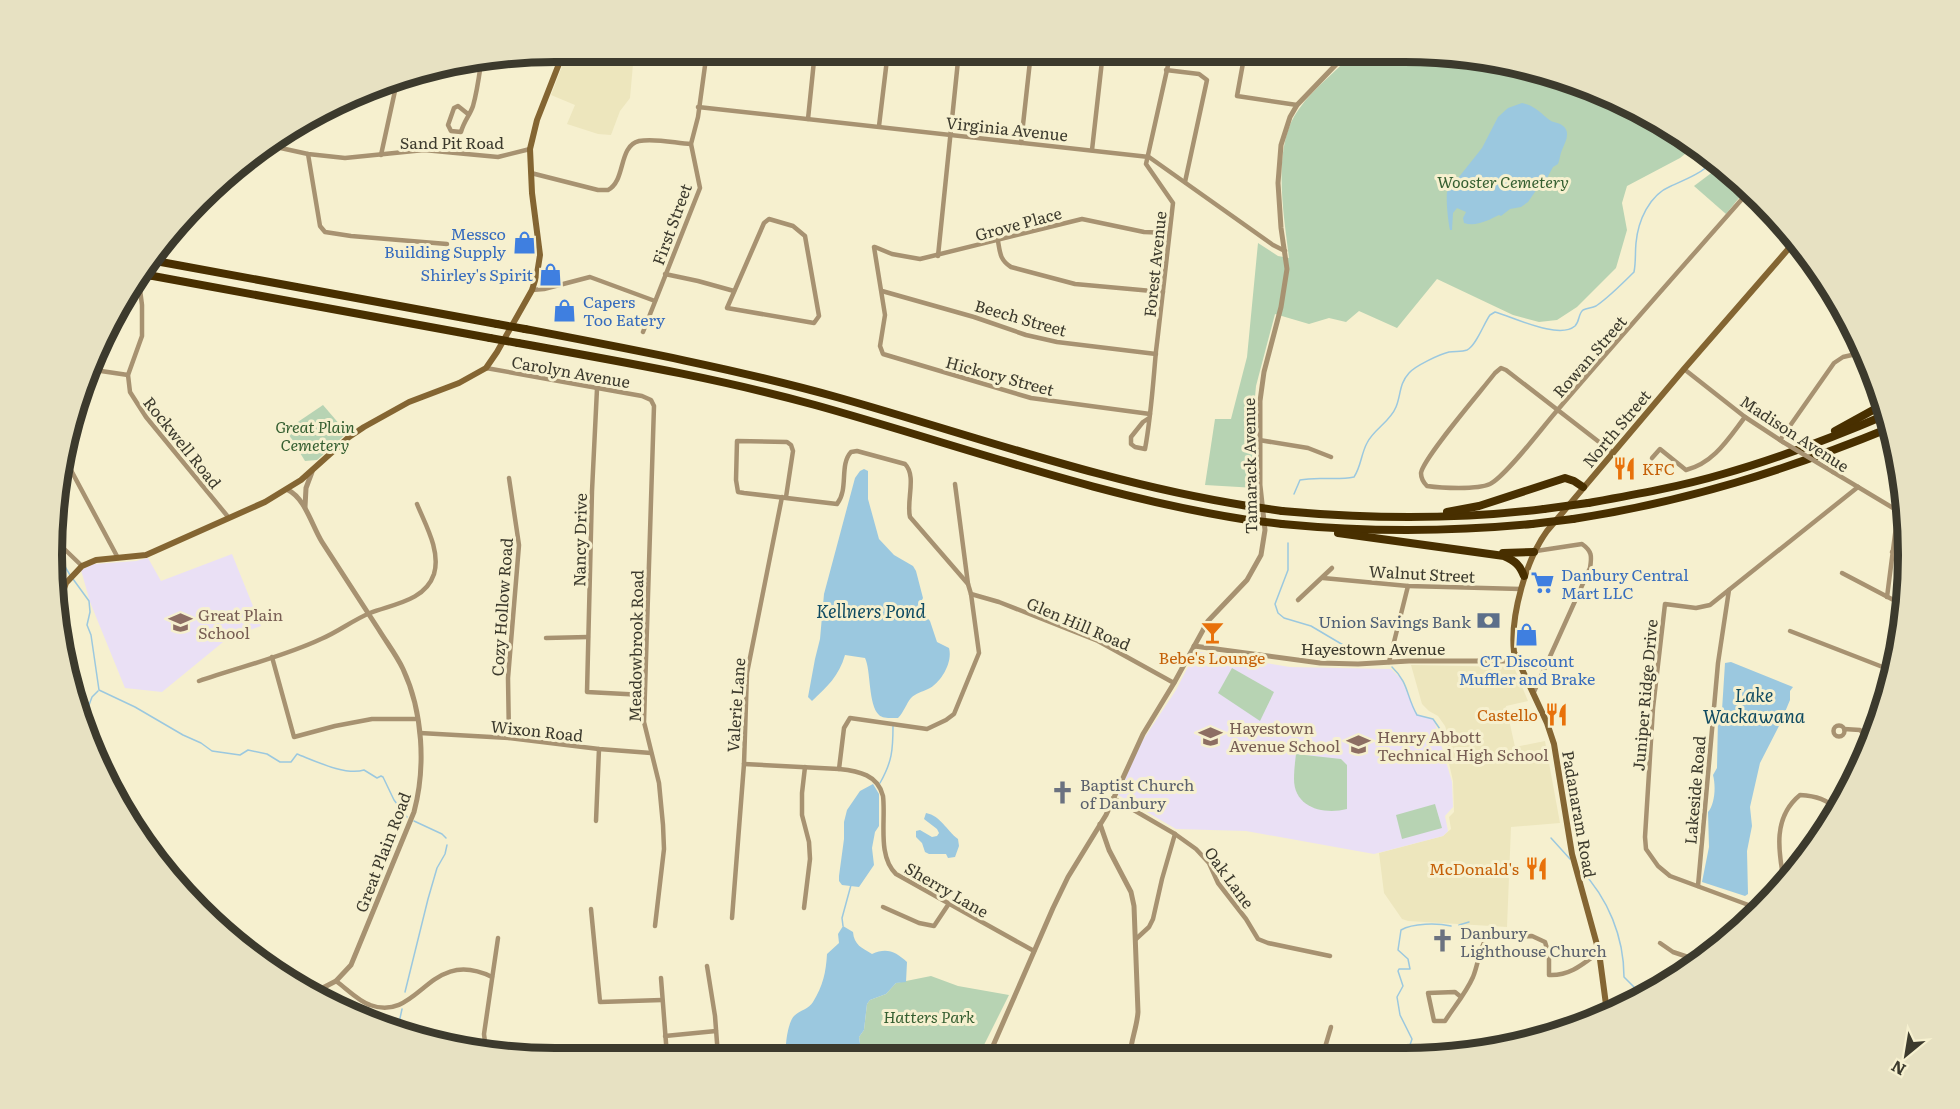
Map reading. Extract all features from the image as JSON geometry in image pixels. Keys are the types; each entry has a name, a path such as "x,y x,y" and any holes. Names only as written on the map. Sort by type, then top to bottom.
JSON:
{"highway":[{"path":"158,261 677,358 772,380 1121,481 1191,496 1282,511 1352,516 1458,516 1588,503 1678,486 1769,460 1879,418"},
{"path":"149,275 675,371 768,393 1117,494 1188,510 1248,520 1485,552 1515,561 1524,576"},
{"path":"1769,460 1831,433 1876,408"},
{"path":"1296,526 1399,531 1473,529 1573,519 1658,504 1728,487 1800,464 1883,431"},
{"path":"1352,516 1459,510 1566,478 1583,487"},
{"path":"1485,552 1534,552"}],"main road":[{"path":"63,589 71,576 82,566 96,560 146,555 288,490 349,437 364,427 409,402 459,383 486,368 532,290 540,255 532,193 530,149 537,120 560,62"},
{"name":"North Street","path":"1518,661 1513,640 1521,589 1534,552 1547,531 1612,452 1791,246"},
{"name":"Padanaram Road","path":"1518,661 1547,723 1554,744 1572,858 1599,952 1606,1005"}],"street":[{"name":"First Street","path":"643,332 699,188 691,144 698,117 705,62"},
{"path":"808,119 814,62"},
{"path":"879,126 887,62"},
{"path":"938,256 958,62"},
{"path":"1021,142 1030,62"},
{"path":"1092,150 1102,62"},
{"path":"1149,157 1168,62"},
{"path":"1243,62 1237,96 1298,105"},
{"name":"Tamarack Avenue","path":"992,1048 1064,885 1100,824 1143,734 1208,621 1247,580 1261,555 1265,530 1260,485 1261,390 1284,296 1287,269 1279,206 1279,161 1284,130 1298,105 1339,62"},
{"path":"468,114 458,105 454,108 448,125 451,131 461,132 473,106 480,68"},
{"path":"1166,70 1199,74 1207,80 1185,182"},
{"path":"381,155 396,88"},
{"name":"Virginia Avenue","path":"698,106 1149,157 1273,245 1285,251"},
{"path":"531,173 598,190 608,190 615,183 627,152 635,143 645,141 691,144"},
{"name":"Sand Pit Road","path":"278,147 308,154 345,158 424,150 492,158 530,149"},
{"path":"308,154 321,226 325,232 341,236 447,244"},
{"name":"Forest Avenue","path":"1149,157 1146,164 1173,203 1169,232 1163,292 1149,416 1145,449 1135,447 1131,444 1131,437 1149,416"},
{"name":"Rowan Street","path":"1558,410 1501,368 1430,455 1421,472 1422,480 1427,486 1437,487 1490,484 1506,469 1558,410 1744,196"},
{"path":"769,219 774,219 803,232 809,255 818,320 809,323 728,308 734,291 764,223 769,219"},
{"name":"Grove Place","path":"882,291 874,247 920,259 1082,219 1144,232 1169,232"},
{"path":"998,241 1000,255 1011,267 1075,284 1163,292"},
{"path":"665,274 734,291"},
{"path":"532,290 590,277 655,301"},
{"path":"97,370 128,375 142,336 140,289"},
{"name":"Hickory Street","path":"882,291 885,315 880,346 883,354 1030,398 1149,416"},
{"name":"Beech Street","path":"882,291 974,317 1026,335 1057,342 1156,354"},
{"path":"1782,441 1834,363 1843,357 1856,354"},
{"name":"Carolyn Avenue","path":"486,368 642,396 651,400"},
{"name":"Madison Avenue","path":"1684,369 1745,417 1896,511"},
{"name":"Rockwell Road","path":"128,375 128,386 134,401 230,518"},
{"name":"Nancy Drive","path":"597,389 587,692 644,695"},
{"name":"Meadowbrook Road","path":"651,400 654,411 644,722 659,783 664,838 655,926"},
{"path":"1558,410 1612,452"},
{"path":"1652,458 1660,449 1686,470 1700,465 1722,447 1745,417"},
{"path":"1260,440 1308,447 1331,458"},
{"name":"Valerie Lane","path":"732,918 744,764 747,673 784,497 793,451 792,445 787,442 737,441 738,492 784,497"},
{"path":"784,497 837,504 842,497 846,460 851,452 857,451 905,465 910,474 910,516 968,584"},
{"path":"70,467 118,558"},
{"path":"305,508 306,488 312,471"},
{"name":"Cozy Hollow Road","path":"509,478 519,545 508,678 509,738"},
{"path":"839,769 844,728 850,718 927,729 954,714 979,652 955,484"},
{"name":"Juniper Ridge Drive","path":"1698,886 1679,880 1664,871 1646,849 1645,827 1654,697 1665,604 1702,608 1710,604 1858,487"},
{"name":"Great Plain Road","path":"288,490 294,492 305,508 317,535 404,670 420,733 421,775 414,812 351,965 336,981 321,989"},
{"path":"199,681 321,639 368,613 414,597 431,582 436,567 435,551 417,504"},
{"path":"1887,597 1897,520"},
{"path":"1533,694 1590,568 1592,557 1589,549 1582,544 1534,552"},
{"path":"62,547 82,566"},
{"path":"1892,552 1898,555"},
{"path":"1298,600 1332,568"},
{"path":"1842,573 1896,601"},
{"name":"Walnut Street","path":"1323,578 1408,586 1521,589"},
{"path":"1389,662 1408,586"},
{"name":"Lakeside Road","path":"1698,886 1718,663 1729,590"},
{"name":"Glen Hill Road","path":"971,594 1098,641 1174,683"},
{"path":"1790,631 1885,668"},
{"path":"546,639 588,638"},
{"name":"Hayestown Avenue","path":"1194,646 1312,663 1518,661"},
{"path":"272,657 294,737 372,719 417,719"},
{"path":"1844,729 1860,730 1864,734"},
{"name":"Wixon Road","path":"420,733 509,738 651,753"},
{"path":"596,821 599,749"},
{"name":"Sherry Lane","path":"744,764 839,769 863,773 874,779 882,789 885,852 890,868 896,874 948,905 1034,951"},
{"path":"804,908 810,859 809,842 802,815 805,767"},
{"path":"1782,872 1777,844 1782,821 1789,805 1800,795 1817,796 1830,803"},
{"name":"Oak Lane","path":"1113,798 1196,849 1209,863 1218,883 1246,919 1258,939 1330,956"},
{"path":"1100,824 1109,850 1131,892 1137,939 1138,1012 1137,1028 1131,1048"},
{"path":"1137,939 1149,927 1153,919 1175,834"},
{"path":"1698,886 1751,906"},
{"path":"883,907 919,923 934,926 948,905"},
{"path":"591,909 600,1002 662,1000"},
{"path":"1461,997 1455,992 1428,993 1434,1021 1445,1021 1461,997 1473,976 1479,951 1487,937 1532,936 1545,942 1549,955 1549,975 1561,976 1568,973 1599,952"},
{"path":"485,1042 484,1034 498,938"},
{"path":"1660,943 1672,952 1689,957"},
{"path":"707,966 717,1048"},
{"path":"336,981 366,1004 384,1008 396,1006 410,999 442,973 453,969 482,972 492,977"},
{"path":"661,978 666,1048"},
{"path":"1325,1048 1332,1027"},
{"path":"665,1036 716,1031"}],"shaded area":[{"path":"564,62 633,62 630,98 620,111 611,135 598,134 567,124 575,105 551,95"},
{"name":"Great Plain School","path":"232,554 261,626 228,638 162,692 125,688 90,602 81,570 94,564 148,558 161,581"},
{"path":"1200,652 1290,667 1391,669 1401,679 1417,714 1434,720 1452,782 1453,807 1445,816 1448,831 1443,836 1374,854 1246,831 1176,829 1118,795 1141,743 1176,690 1194,655"},
{"path":"1411,665 1514,667 1528,701 1506,706 1515,747 1545,741 1560,823 1511,827 1507,927 1408,921 1402,919 1384,893 1379,853 1443,836 1451,829 1449,817 1454,812 1453,781 1448,759 1448,735 1438,716 1422,704"}],"green space":[{"name":"Wooster Cemetery","path":"1344,62 1438,63 1502,71 1533,78 1624,112 1688,151 1627,186 1622,203 1627,230 1616,268 1577,307 1557,320 1539,322 1513,315 1437,279 1397,328 1359,311 1346,322 1329,318 1309,324 1275,314 1256,386 1254,408 1256,488 1205,485 1215,419 1231,419 1247,357 1258,243 1278,256 1289,258 1283,202 1282,161 1290,124 1305,101"},
{"path":"1715,170 1742,194 1726,214 1694,186"},
{"name":"Great Plain Cemetery","path":"323,405 347,433 317,460 305,461 286,430"},
{"path":"1232,668 1274,692 1260,721 1218,693"},
{"path":"1296,754 1341,759 1347,765 1347,809 1320,810 1305,803 1299,797 1294,779"},
{"path":"1435,804 1442,828 1402,839 1396,815"},
{"name":"Hatters Park","path":"931,976 958,986 1009,995 982,1048 861,1048 859,1037 864,1030 867,1004 870,1000 886,994 896,983"}],"water":[{"path":"1522,103 1533,107 1566,129 1566,139 1558,164 1553,167 1545,182 1528,202 1521,207 1510,209 1501,216 1473,224 1464,223 1463,218 1466,212 1457,208 1453,213 1452,230 1450,230 1447,192 1482,148 1498,117 1508,108"},
{"name":"Kellners Pond","path":"864,469 868,471 868,499 879,539 894,555 913,566 923,598 919,606 921,611 930,621 937,642 949,648 950,654 948,666 937,682 911,698 898,718 883,717 875,710 865,658 845,655 836,675 827,686 812,701 808,697 820,639 824,594 855,478"},
{"name":"Lake Wackawana","path":"1731,662 1793,687 1780,724 1760,763 1750,807 1752,826 1747,851 1748,894 1745,896 1702,882 1709,847 1708,812 1714,795 1713,775 1717,768 1718,718 1722,710 1725,663"},
{"path":"873,784 879,794 879,826 875,832 872,848 874,865 859,887 842,885 839,876 847,810 860,791"},
{"path":"926,813 940,820 958,839 959,846 955,857 948,858 946,854 925,852 922,843 916,837 916,831 920,830 932,837 939,833 924,819"},
{"path":"843,926 853,932 859,946 872,954 882,951 899,956 907,962 906,982 896,983 886,994 870,1000 867,1004 864,1030 859,1037 861,1048 786,1048 792,1019 807,1008 816,996 823,979 827,954 839,943 838,934"}],"waterway":[{"path":"1294,494 1300,480 1354,477 1367,443 1393,412 1398,403 1403,381 1409,373 1440,355 1470,348 1490,315 1495,312 1547,329 1568,330 1575,326 1583,310 1601,303 1634,272 1639,226 1651,202 1663,190 1709,166"},
{"path":"1288,543 1288,570 1275,604 1278,613 1284,618 1311,626 1355,652 1378,654"},
{"path":"62,556 70,575"},
{"path":"73,579 89,601 90,612 87,625 91,635 99,690 135,707 212,751 240,755 248,750 267,754 280,762 291,762 297,754 340,769 364,770 377,778 381,776 394,800 407,817"},
{"path":"1392,667 1404,684 1417,715 1433,719 1442,732"},
{"path":"87,710 92,697 98,691"},
{"path":"880,783 891,756 893,726"},
{"path":"414,821 446,838"},
{"path":"1551,838 1570,859"},
{"path":"405,992 428,899 447,845"},
{"path":"1580,869 1599,892 1606,905 1621,947 1624,977 1637,990"},
{"path":"843,926 842,918 851,885"},
{"path":"1459,925 1469,922"},
{"path":"1409,1048 1412,1039 1400,1015 1397,997 1403,986 1398,971 1399,969 1410,969 1408,959 1398,950 1401,930 1425,924 1451,926"},
{"path":"399,1022 402,1009"}],"place":[{"name":"Messco Building Supply","path":"524,242"},
{"name":"Shirley's Spirit","path":"551,274"},
{"name":"Capers Too Eatery","path":"565,310"},
{"name":"KFC","path":"1624,468"},
{"name":"Danbury Central Mart LLC","path":"1543,583"},
{"name":"Union Savings Bank","path":"1489,621"},
{"name":"Great Plain School","path":"180,623"},
{"name":"Bebe's Lounge","path":"1212,632"},
{"name":"CT Discount Muffler and Brake","path":"1527,635"},
{"name":"Castello","path":"1556,714"},
{"name":"Hayestown Avenue School","path":"1211,736"},
{"name":"Henry Abbott Technical High School","path":"1359,745"},
{"name":"Baptist Church of Danbury","path":"1062,793"},
{"name":"McDonald's","path":"1537,868"},
{"name":"Danbury Lighthouse Church","path":"1442,941"}]}
